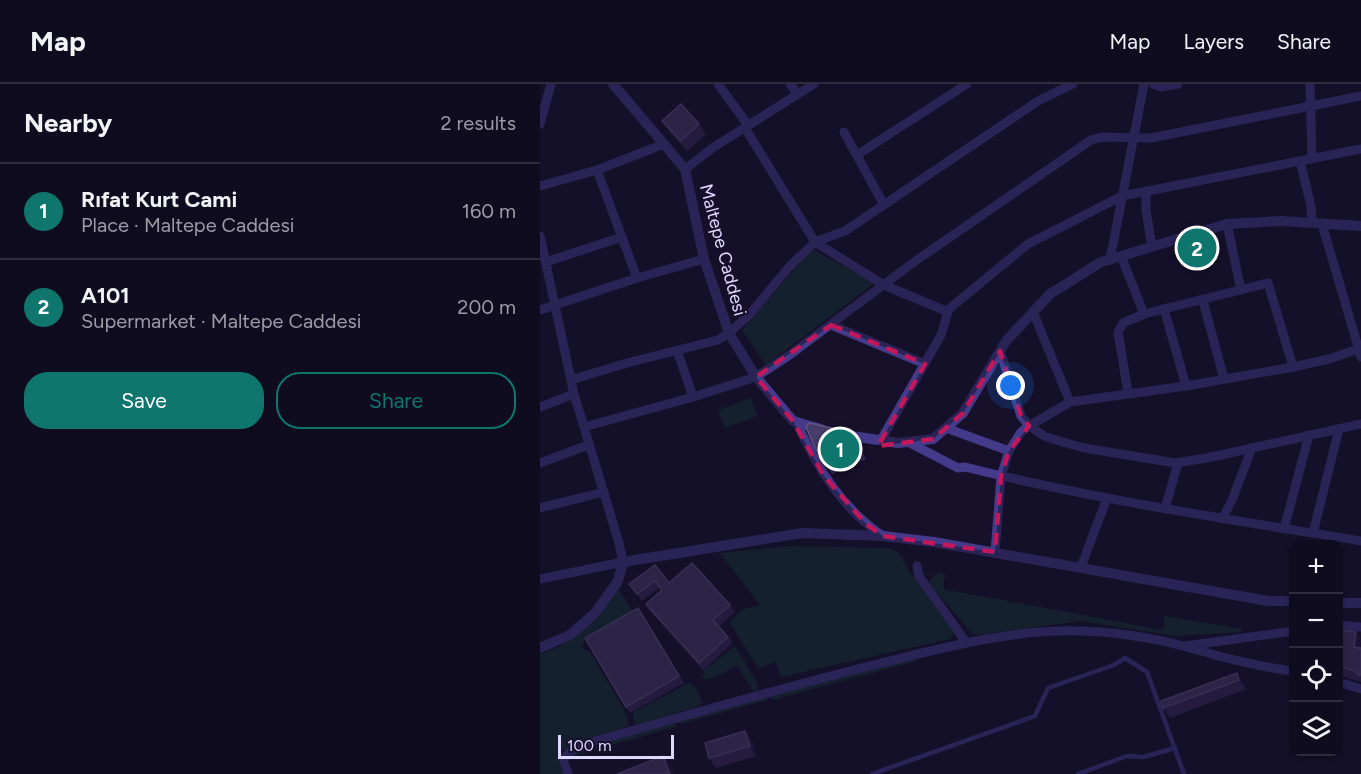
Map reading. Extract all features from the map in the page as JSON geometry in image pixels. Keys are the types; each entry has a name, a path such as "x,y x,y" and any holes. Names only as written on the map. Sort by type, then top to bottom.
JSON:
{"street":[{"path":"540,124 551,84"},
{"name":"Maltepe Caddesi","path":"613,84 685,169 704,259 729,333 756,376 796,422"},
{"path":"718,84 747,126 815,242 884,285 948,312"},
{"path":"790,84 798,94"},
{"path":"685,169 814,84"},
{"path":"857,155 967,84"},
{"path":"571,380 718,340 750,314 789,267 815,242 845,231 1038,101 1073,84"},
{"path":"1110,260 1144,84"},
{"path":"1153,84 1161,87 1178,84"},
{"path":"1310,84 1312,159"},
{"path":"584,427 693,397 756,376 1091,140 1102,137 1151,138 1361,96"},
{"path":"844,132 884,205"},
{"path":"540,186 597,170 664,144"},
{"path":"881,440 941,335 949,309 1028,244 1122,196 1361,149"},
{"path":"995,552 1000,476 1009,451 1021,432 1070,402 1186,386 1360,353 1357,330 1311,206 1300,161"},
{"path":"597,170 637,278"},
{"path":"1146,191 1146,210 1152,247"},
{"path":"796,422 834,433 898,443 933,439 963,413 1006,341 1050,294 1101,262 1227,224 1282,221 1361,226"},
{"path":"1227,224 1241,290"},
{"path":"540,236 574,394 623,562 618,581 595,614 570,635 540,648"},
{"path":"546,262 622,237"},
{"path":"1121,256 1144,314"},
{"path":"540,310 704,259"},
{"path":"1128,393 1118,332 1123,323 1144,314 1268,284 1293,367"},
{"path":"1203,300 1224,379"},
{"path":"1164,309 1186,386"},
{"path":"1033,312 1070,402"},
{"path":"831,325 925,364"},
{"path":"677,350 693,397"},
{"path":"1000,351 1021,416 1029,426 1046,437 1084,448 1178,463 1361,424"},
{"path":"540,407 574,394"},
{"path":"796,422 824,476 866,524 883,536"},
{"path":"946,428 1009,451"},
{"path":"1313,533 1339,429"},
{"path":"1284,529 1309,435"},
{"path":"908,442 958,468 965,467 1165,509 1361,541"},
{"path":"540,463 588,445"},
{"path":"1222,519 1232,500 1252,448"},
{"path":"1165,509 1178,463"},
{"path":"540,508 604,492"},
{"path":"1081,567 1107,498"},
{"path":"540,579 623,562 802,533 883,536 995,552 1268,601 1289,601"},
{"path":"917,566 919,576 966,642"},
{"path":"1343,603 1361,603"},
{"path":"1343,625 1361,627"},
{"path":"568,774 563,759 571,751 592,742 813,680 966,642 1034,633 1080,631 1182,646 1202,653 1289,670"},
{"path":"1182,646 1289,632"},
{"path":"1343,684 1361,689"}],"lane":[{"path":"872,774 1035,716 1048,688 1114,665 1125,658 1147,672 1184,774"},
{"path":"1078,774 1127,756 1143,757 1175,748"}],"highlighted area":[{"path":"831,325 925,364 878,446 933,439 963,413 1000,351 1021,416 1029,426 1009,451 1001,476 995,552 883,536 866,524 824,476 793,421 756,377"}],"green space":[{"path":"812,249 875,283 766,365 742,330"},
{"path":"751,398 757,416 725,428 718,410"},
{"path":"789,546 889,548 899,553 909,571 949,621 954,633 950,639 781,677 776,662 758,668 730,623 741,610 760,605 720,553"},
{"path":"940,573 945,575 943,589 1163,630 1165,616 1242,629 1241,632 1175,636 1081,621 976,635 931,586 930,581 934,575"},
{"path":"618,588 633,612 591,641 584,641 582,648 591,653 627,715 628,726 559,751 558,760 563,774 540,774 540,654 564,643 585,628"},
{"path":"735,646 758,684 754,692 737,665 718,676 705,680 703,676 704,670"},
{"path":"915,657 917,661 772,700 770,695"},
{"path":"689,683 696,688 700,696 702,703 697,707 635,725 633,713 635,711"},
{"path":"767,696 768,700 680,724 677,720"},
{"path":"675,721 676,726 671,728 573,756 573,752"}],"building":[{"path":"681,104 699,124 681,141 662,121"},
{"path":"1200,229 1203,249 1180,257 1177,236"},
{"path":"809,423 850,432 857,446 823,461 806,427"},
{"path":"692,563 730,605 713,620 728,637 699,663 646,604 662,590 655,581 637,594 629,584 655,565 669,583"},
{"path":"638,608 679,676 626,707 585,638"},
{"path":"1343,631 1356,632 1354,647 1361,648 1361,675 1343,667"},
{"path":"1237,673 1239,680 1163,708 1161,701"},
{"path":"745,731 750,746 709,758 705,743"},
{"path":"663,756 670,774 617,774"}],"place":[{"name":"A101","path":"1197,248"},
{"name":"Rıfat Kurt Cami","path":"840,449"}]}
